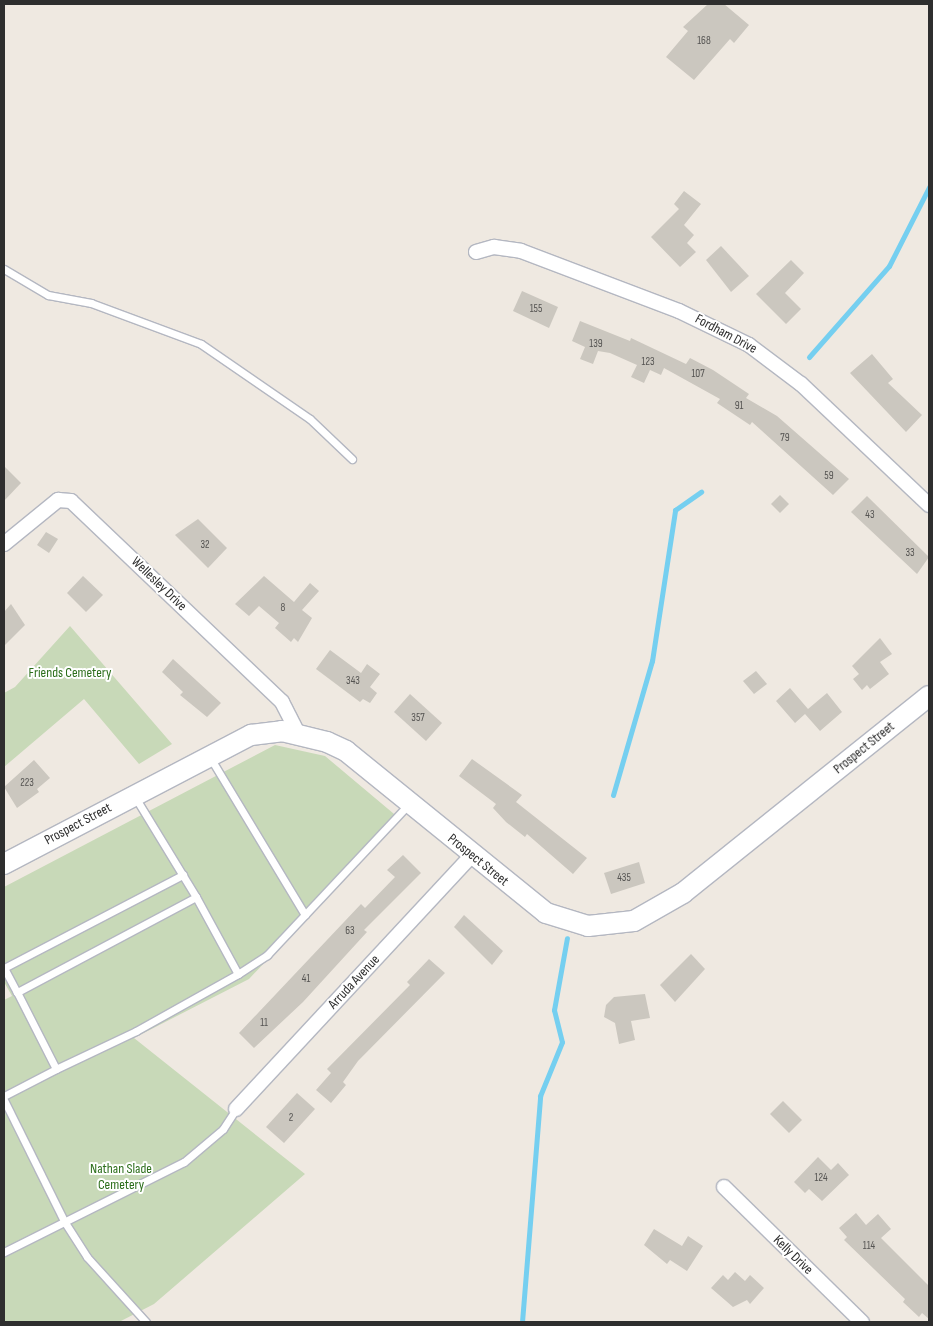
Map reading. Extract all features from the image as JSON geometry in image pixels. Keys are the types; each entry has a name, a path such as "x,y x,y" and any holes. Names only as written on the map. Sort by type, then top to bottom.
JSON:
{"street":[{"name":"Fordham Drive","path":"476,252 494,247 521,251 679,311 749,345 802,384 929,505"},
{"name":"Wellesley Drive","path":"4,544 58,500 71,500 282,702 298,733"},
{"name":"Prospect Street","path":"4,864 251,735 282,731 298,733 346,751 472,855 546,913 569,922 588,926 634,921 683,893 929,698"},
{"name":"Arruda Avenue","path":"236,1109 472,855"},
{"name":"Kelly Drive","path":"724,1187 862,1322"}],"lane":[{"path":"4,269 48,295 91,304 201,344 310,419 352,459"},
{"path":"209,756 305,915"},
{"path":"133,795 183,874 238,974"},
{"path":"4,1096 238,974 267,955 410,802"},
{"path":"56,1069 4,968 183,874"},
{"path":"17,992 196,897"},
{"path":"4,1100 64,1222 87,1257 146,1322"},
{"path":"4,1252 192,1156 223,1129 236,1109"}],"green space":[{"name":"Friends Cemetery","path":"70,626 172,744 139,764 84,699 4,767 4,693 15,687"},
{"name":"Nathan Slade Cemetery","path":"275,745 325,756 400,819 249,979 134,1038 305,1174 154,1304 119,1322 4,1322 4,1000 12,996 4,982 4,887"}],"building":[{"path":"708,4 724,4 749,25 734,43 730,39 694,80 666,57 688,31 683,27"},
{"path":"684,191 701,204 684,225 694,235 687,243 696,252 680,267 651,237 679,209 674,204"},
{"path":"721,246 749,276 731,292 706,260"},
{"path":"791,260 804,273 785,293 801,309 786,324 756,294"},
{"path":"522,291 558,307 549,328 513,311"},
{"path":"580,321 630,341 631,338 686,364 690,358 713,370 749,394 746,398 777,416 849,479 833,495 752,422 750,425 717,403 720,399 664,368 661,375 650,370 644,383 631,377 637,365 610,353 598,351 593,364 580,359 585,347 572,341"},
{"path":"872,354 893,379 888,383 922,415 906,432 850,373"},
{"path":"4,466 21,483 4,501"},
{"path":"780,495 789,504 780,513 771,504"},
{"path":"867,496 929,557 917,574 851,512"},
{"path":"198,519 227,548 208,568 175,535"},
{"path":"46,532 58,539 49,553 37,545"},
{"path":"83,576 103,595 86,612 67,593"},
{"path":"264,576 294,602 310,583 319,591 302,610 312,618 298,642 294,638 291,642 275,628 279,623 259,606 249,616 235,604"},
{"path":"11,604 25,625 4,646 4,612"},
{"path":"880,638 892,654 880,662 889,674 870,689 867,685 862,690 853,679 859,674 852,666"},
{"path":"330,650 361,673 367,664 380,674 370,687 377,693 370,703 363,699 360,702 316,669"},
{"path":"173,659 221,703 207,717 180,695 183,692 162,672"},
{"path":"756,671 767,684 754,694 743,681"},
{"path":"790,688 808,709 827,693 842,712 820,731 805,714 795,723 776,701"},
{"path":"410,694 442,723 426,741 394,712"},
{"path":"472,759 522,795 516,802 587,858 573,874 527,834 525,837 506,822 493,808 496,804 459,776"},
{"path":"34,760 50,778 37,789 39,792 17,808 4,787"},
{"path":"403,855 421,873 364,930 367,932 303,1002 254,1048 239,1033 361,904 365,908 395,877 387,870"},
{"path":"639,862 645,883 611,894 604,873"},
{"path":"464,915 503,951 492,965 454,927"},
{"path":"691,954 705,969 675,1002 660,985"},
{"path":"429,959 445,973 358,1061 343,1082 346,1085 331,1103 316,1090 331,1073 327,1069 410,985 407,982"},
{"path":"645,994 650,1018 631,1021 635,1040 619,1044 615,1023 604,1017 606,1005 614,997"},
{"path":"297,1093 315,1109 284,1143 266,1127"},
{"path":"783,1101 802,1120 789,1133 770,1114"},
{"path":"818,1157 831,1170 838,1163 849,1175 822,1201 809,1189 805,1193 794,1182"},
{"path":"856,1213 866,1225 878,1214 891,1229 881,1238 929,1286 929,1319 922,1313 919,1317 903,1302 905,1299 844,1240 847,1237 839,1228"},
{"path":"654,1229 682,1246 688,1236 703,1246 687,1271 670,1260 667,1264 644,1245"},
{"path":"735,1272 745,1281 750,1275 764,1288 750,1304 747,1300 733,1307 711,1288 723,1275 728,1280"}],"waterway":[{"path":"809,357 889,266 929,187"},
{"path":"613,795 652,661 675,510 701,492"},
{"path":"522,1322 540,1096 562,1042 554,1010 567,938"}]}
